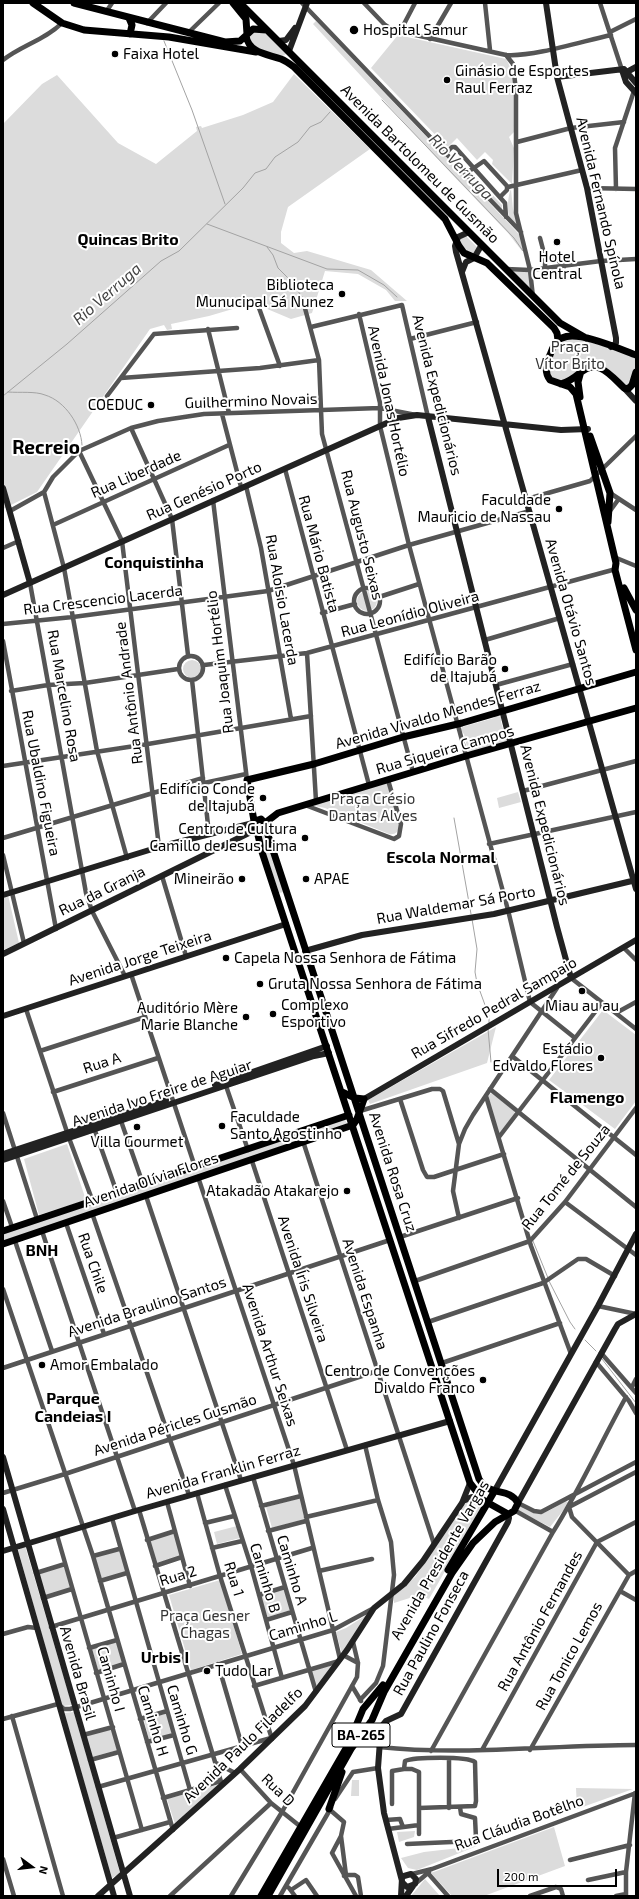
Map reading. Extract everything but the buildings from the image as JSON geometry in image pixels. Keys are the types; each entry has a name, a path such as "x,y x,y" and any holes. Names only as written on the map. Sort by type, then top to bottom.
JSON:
{"main road":[{"path":"74,3 225,42 236,42 257,28 267,30"},
{"path":"233,3 246,19 247,35 250,46 258,52"},
{"name":"Avenida Bartolomeu de Gusmão","path":"240,3 469,232 481,246 506,268 560,324 586,338"},
{"path":"36,4 62,24"},
{"path":"129,18 132,25 130,34"},
{"name":"Avenida Bartolomeu de Gusmão","path":"62,24 84,30 169,37 258,52 281,59 294,67 445,219 464,253 487,263 554,328 558,340"},
{"path":"636,355 586,338 570,336 558,340 549,357 546,371 550,380 570,387 575,392 586,430 610,493 607,513 608,528 626,612 636,650"},
{"path":"561,384 571,380 581,371 590,366 598,366 624,388 630,387 636,372"},
{"path":"581,371 578,387 596,478 607,513"},
{"path":"616,565 624,588 636,610 631,615 626,612"},
{"name":"Avenida Vivaldo Mendes Ferraz","path":"247,777 314,764 403,737 457,724 580,690 636,672"},
{"name":"Rua Siqueira Campos","path":"265,824 278,813 466,756 636,708"},
{"name":"Rua Joaquim Hortélio","path":"247,777 255,826"},
{"path":"260,819 265,824 263,830 255,826 260,819"},
{"name":"Avenida Rosa Cruz","path":"265,824 305,950 356,1098 394,1221 422,1302 476,1470 482,1484 494,1492 500,1492 512,1496 518,1503"},
{"name":"Avenida Rosa Cruz","path":"255,826 470,1482 480,1497 488,1504 511,1512"},
{"path":"278,900 282,894 288,896"},
{"path":"320,1028 327,1029 330,1024"},
{"path":"342,1092 356,1098 364,1099 360,1111 351,1119 364,1125"},
{"name":"Avenida Olívia Flores","path":"3,1231 300,1132 351,1119"},
{"name":"Avenida Olívia Flores","path":"3,1244 198,1177 252,1161 303,1142 351,1119"},
{"path":"55,1214 63,1224"},
{"path":"47,1216 52,1228"},
{"path":"385,1222 389,1219 394,1221"},
{"path":"412,1305 418,1306 422,1302"},
{"path":"434,1372 438,1367 443,1366"},
{"path":"468,1474 472,1474 476,1470"},
{"path":"494,1492 493,1500 496,1508"},
{"name":"Avenida Presidente Vargas","path":"261,1896 348,1745 363,1703 380,1690 494,1492"},
{"path":"511,1512 518,1503"},
{"name":"Avenida Presidente Vargas","path":"268,1896 348,1755 372,1720 384,1692 452,1573 473,1543 500,1519 511,1512"},
{"path":"355,1727 361,1718 366,1720 367,1725 363,1733"},
{"path":"329,1810 348,1755"}],"street":[{"path":"106,12 112,3"},
{"path":"147,23 166,3"},
{"path":"188,33 219,3"},
{"path":"364,3 385,25 397,32 515,55 552,49 611,33 636,19"},
{"path":"397,32 404,24 415,3"},
{"path":"430,39 450,3"},
{"path":"485,3 490,50"},
{"name":"Avenida Fernando Spínola","path":"546,3 557,77 587,188 616,338 616,343 611,347"},
{"path":"600,3 624,70 626,82 635,92 615,148 616,189"},
{"path":"289,51 305,4"},
{"path":"305,4 445,154 521,232"},
{"path":"279,41 286,40 300,22"},
{"path":"3,60 15,52 45,38 62,24"},
{"path":"506,54 513,64 517,142 515,187 516,213 530,270 534,297"},
{"path":"557,77 624,70 636,67"},
{"path":"624,70 635,80"},
{"path":"517,142 571,128 624,122"},
{"path":"445,154 452,147 455,147 500,197 506,208 506,217"},
{"path":"465,174 484,161 508,187 515,187 582,170"},
{"path":"500,197 508,187"},
{"path":"587,188 636,189"},
{"path":"500,212 506,208"},
{"path":"456,241 460,235 469,232"},
{"path":"540,238 545,268"},
{"name":"Avenida Otávio Santos","path":"456,241 456,252 506,424 588,722 635,881 636,889"},
{"path":"462,272 466,262 474,258 481,246"},
{"path":"544,256 557,260 565,266"},
{"path":"506,268 530,270 601,261 636,259"},
{"name":"Rua Augusto Seixas","path":"304,301 319,360 321,412 320,426 328,451 369,613 413,772"},
{"name":"Avenida Expedicionários","path":"359,314 402,305 428,416 478,608 502,711 571,978"},
{"path":"259,308 280,366"},
{"path":"311,328 359,314"},
{"name":"Avenida Jonas Hortélio","path":"359,314 380,408 380,426 409,545 508,911 530,1002"},
{"path":"410,340 476,322"},
{"path":"107,396 154,334 237,328"},
{"path":"208,329 229,413"},
{"path":"121,378 280,366 319,360"},
{"path":"624,388 636,401"},
{"name":"Guilhermino Novais","path":"44,492 53,477 68,459 79,451 130,428 188,416 229,413 321,412 380,408 417,415 561,430 586,430"},
{"name":"Rua Aloisio Lacerda","path":"222,414 229,445 244,486 261,548 291,719"},
{"name":"Rua Genésio Porto","path":"3,595 244,486 328,451 398,418 417,415"},
{"path":"130,428 172,519 183,601 188,655"},
{"path":"527,500 590,482 596,478 636,436"},
{"name":"Rua Liberdade","path":"53,525 229,445"},
{"name":"Rua Antônio Andrade","path":"79,451 122,542 132,609 159,847"},
{"name":"Rua Mário Batista","path":"285,468 322,613 369,785"},
{"name":"Rua Marcelino Rosa","path":"3,488 30,583 62,757 71,817 86,892 92,911"},
{"path":"10,511 44,492 64,568 97,751 127,858"},
{"path":"610,493 618,500 636,510"},
{"name":"Rua Joaquim Hortélio","path":"213,500 247,777"},
{"path":"607,513 618,500"},
{"name":"Rua Crescencio Lacerda","path":"3,624 37,622 183,601 268,591 457,530 530,511"},
{"path":"3,548 19,541"},
{"path":"616,565 636,566"},
{"name":"Rua Leonídio Oliveira","path":"204,665 280,657 332,647 375,634 430,621 552,587 616,565"},
{"path":"379,597 419,584"},
{"path":"363,588 371,588 379,597 380,601 376,609 369,613 362,612 354,604 355,596 363,588"},
{"path":"322,613 354,604"},
{"path":"485,640 560,618"},
{"name":"Rua Ubaldino Figueira","path":"3,641 11,691 56,928"},
{"path":"307,653 316,802"},
{"path":"178,669 184,678 192,680 201,674 204,665 199,658 188,655"},
{"path":"178,669 181,660 188,655"},
{"path":"496,685 573,664"},
{"path":"11,691 48,685 85,683 178,669"},
{"path":"192,680 210,834"},
{"path":"3,766 199,736 311,716"},
{"path":"523,790 636,761"},
{"path":"3,838 71,817 204,781 247,777"},
{"path":"305,805 394,840 401,833 401,824 388,780"},
{"path":"489,844 636,812"},
{"path":"3,895 159,847 210,834 255,826"},
{"name":"Rua da Granja","path":"3,954 162,876 255,826"},
{"path":"3,855 24,943"},
{"path":"162,876 186,956"},
{"name":"Rua Waldemar Sá Porto","path":"305,950 362,935 508,911 635,881"},
{"path":"92,911 128,975 145,1017 195,1167"},
{"name":"Avenida Jorge Teixeira","path":"3,1016 286,924"},
{"name":"Rua Sifredo Pedral Sampaio","path":"364,1099 530,1002 557,988 571,978 636,940"},
{"path":"624,948 636,960"},
{"path":"571,978 636,1029"},
{"path":"460,1218 453,1191 459,1144 465,1129 540,1011 557,988"},
{"path":"530,1002 575,1038"},
{"path":"616,1013 636,1002"},
{"path":"499,1137 602,1003"},
{"path":"26,1009 53,1092 93,1202"},
{"path":"40,1051 145,1017"},
{"name":"Avenida Ivo Freire de Aguiar","path":"3,1160 16,1153 68,1135 328,1049"},
{"path":"512,1056 636,1155"},
{"name":"Rua A","path":"53,1092 158,1058"},
{"path":"225,1083 248,1150"},
{"path":"360,1111 437,1088 443,1090 459,1144"},
{"path":"490,1089 636,1207"},
{"path":"486,1096 543,1282 571,1354"},
{"path":"400,1099 425,1175 432,1178 504,1154"},
{"name":"Avenida Ivo Freire de Aguiar","path":"68,1135 121,1121 173,1100"},
{"name":"Rua Tomé de Souza","path":"415,1281 530,1241 565,1202 636,1108"},
{"path":"3,1114 37,1219"},
{"path":"121,1121 143,1184"},
{"path":"94,1128 117,1193"},
{"name":"Avenida Espanha","path":"300,1132 377,1371 400,1435 434,1544"},
{"name":"Avenida Ivo Freire de Aguiar","path":"3,1154 16,1153"},
{"name":"Avenida Íris Silveira","path":"252,1161 347,1450"},
{"name":"Avenida Arthur Seixas","path":"198,1177 294,1465 312,1548 341,1658"},
{"path":"146,1196 241,1480"},
{"path":"400,1237 518,1198"},
{"path":"3,1201 12,1227"},
{"path":"565,1202 636,1255"},
{"path":"92,1214 132,1326 189,1495"},
{"name":"Rua Chile","path":"63,1224 104,1334"},
{"name":"Caminho G","path":"42,1231 117,1457 147,1540 222,1783"},
{"name":"Avenida Presidente Vargas","path":"494,1492 615,1276 636,1234"},
{"path":"15,1240 52,1351"},
{"name":"Avenida Braulino Santos","path":"3,1368 390,1240"},
{"path":"428,1322 543,1282 575,1260 581,1258 592,1262 615,1276"},
{"name":"Caminho H","path":"3,1289 26,1361 93,1556 131,1692 173,1830"},
{"path":"598,1306 636,1314"},
{"path":"518,1503 618,1324 636,1314"},
{"path":"443,1366 560,1323"},
{"path":"601,1353 636,1393"},
{"path":"596,1362 626,1398 636,1413"},
{"name":"Avenida Péricles Gusmão","path":"3,1493 377,1371"},
{"path":"632,1387 636,1379"},
{"path":"431,1751 553,1532 569,1507 597,1450 626,1398"},
{"name":"Avenida Franklin Ferraz","path":"3,1551 137,1510 450,1421"},
{"path":"352,1686 363,1703 376,1683 383,1666 394,1575 393,1551 378,1500 365,1445"},
{"name":"Avenida Brasil","path":"3,1457 130,1896"},
{"name":"Avenida Rosa Cruz","path":"518,1503 534,1511 541,1512 636,1462"},
{"path":"569,1507 636,1472"},
{"name":"Caminho A","path":"253,1477 316,1692"},
{"name":"Avenida Paulo Filadelfo","path":"98,1896 173,1830 295,1716 316,1692 353,1642 374,1608 392,1595 413,1573 462,1502 470,1482"},
{"name":"Caminho B","path":"225,1485 251,1566 282,1678"},
{"name":"Rua 1","path":"197,1493 244,1656 271,1738"},
{"path":"261,1506 300,1496"},
{"path":"462,1502 472,1496 480,1497"},
{"path":"268,1531 306,1519 378,1500"},
{"path":"167,1502 190,1586"},
{"path":"569,1507 571,1516 629,1575 636,1571"},
{"name":"Avenida Brasil","path":"3,1509 114,1896"},
{"path":"511,1512 553,1532"},
{"name":"Rua Paulino Fonseca","path":"379,1749 381,1727 386,1721 401,1714 508,1522 511,1512"},
{"path":"205,1523 234,1516"},
{"path":"563,1516 571,1516"},
{"name":"Caminho G","path":"112,1518 119,1549 136,1602 190,1790"},
{"path":"500,1519 506,1518 508,1522"},
{"name":"Rua Antônio Fernandes","path":"482,1750 597,1542 636,1522"},
{"path":"147,1540 175,1531"},
{"name":"Caminho I","path":"57,1535 142,1830"},
{"path":"212,1548 242,1541"},
{"name":"Rua 2","path":"51,1627 312,1548"},
{"path":"93,1556 119,1549"},
{"path":"155,1566 182,1557"},
{"path":"319,1571 372,1559"},
{"path":"36,1573 65,1564"},
{"path":"100,1581 127,1574"},
{"name":"Rua Tonico Lemos","path":"530,1750 629,1575"},
{"path":"259,1595 285,1587"},
{"path":"43,1598 72,1589"},
{"path":"620,1591 636,1600"},
{"name":"Caminho L","path":"75,1708 334,1630 374,1608"},
{"path":"266,1620 292,1612"},
{"path":"28,1626 34,1619"},
{"path":"3,1634 28,1626 37,1628"},
{"path":"89,1648 117,1640"},
{"path":"232,1896 282,1812 352,1686 359,1671 353,1642"},
{"path":"254,1686 341,1658 358,1663"},
{"path":"96,1673 124,1664"},
{"path":"218,1664 242,1746"},
{"path":"3,1719 58,1704 64,1710 75,1708"},
{"path":"140,1719 168,1711"},
{"path":"12,1716 63,1896"},
{"path":"83,1735 112,1727"},
{"path":"147,1742 174,1735"},
{"path":"98,1787 271,1738"},
{"path":"401,1896 402,1882 399,1864 380,1795 378,1768 379,1749 431,1751 530,1750 636,1745"},
{"path":"90,1760 119,1752"},
{"path":"449,1759 449,1808"},
{"path":"404,1769 404,1763 406,1760 449,1759 471,1760 475,1762 476,1801 473,1806 419,1808"},
{"name":"Rua D","path":"216,1763 237,1771 301,1828"},
{"path":"280,1896 347,1779 353,1772 378,1768"},
{"path":"392,1804 392,1771 412,1769 419,1772 419,1834"},
{"path":"163,1798 222,1783"},
{"path":"616,1896 626,1895 626,1872 634,1824 636,1793"},
{"name":"Rua Cláudia Botêlho","path":"426,1873 432,1869 555,1825 636,1793"},
{"path":"170,1896 272,1803"},
{"path":"406,1844 474,1841 476,1838 475,1818 462,1815 460,1807"},
{"path":"329,1810 344,1822 341,1836 332,1853 356,1896"},
{"path":"386,1820 400,1819 403,1827"},
{"path":"113,1838 170,1822"},
{"path":"388,1828 419,1825"},
{"path":"341,1836 345,1876"},
{"path":"570,1860 630,1846"},
{"path":"3,1859 14,1896"},
{"path":"399,1864 416,1879 414,1885"},
{"path":"588,1880 626,1872"},
{"path":"402,1882 406,1874 426,1873"},
{"path":"406,1896 426,1873"},
{"path":"426,1873 444,1896"},
{"path":"426,1873 448,1896"},
{"path":"345,1876 355,1875 358,1877 361,1896"},
{"path":"291,1890 306,1880 317,1896"},
{"path":"402,1882 407,1887 414,1885"},
{"path":"286,1885 295,1896"},
{"path":"530,1896 556,1887 561,1889 562,1896"}],"green space":[{"path":"316,21 517,232 520,236 524,250 522,251 508,233 313,24"},
{"path":"253,31 258,31 267,35 286,52 286,54 281,57 255,47 249,36"},
{"name":"Ginásio de Esportes Raul Ferraz","path":"398,35 506,59 512,74 514,94 514,132 509,137 514,148 512,184 492,164 493,160 485,152 477,160 457,138 448,147 446,146 371,68"},
{"path":"294,74 370,149 288,207 281,232 281,243 294,253 307,251 371,270 407,301 395,301 386,290 358,274 325,271 312,313 291,319 253,303 209,316 171,324 172,329 167,330 164,325 150,329 37,492 3,509 3,124 42,84 57,75 118,143 156,164 197,131 196,127 201,126 202,128 243,115 273,102"},
{"path":"471,172 502,205 502,209 468,175"},
{"path":"511,189 513,209 518,226 510,219 508,213"},
{"path":"466,236 477,247 477,253 470,254 459,242 460,239"},
{"path":"529,271 532,291 513,272"},
{"name":"Praça Vítor Brito","path":"567,336 636,355 636,372 628,389 598,366 571,380 555,383 546,364 552,349"},
{"path":"367,591 374,594 377,601 374,608 367,611 360,608 357,601 360,594"},
{"path":"192,660 198,663 201,669 198,675 192,678 186,675 183,669 186,663"},
{"path":"495,715 501,717 507,742 471,752 468,751 464,734 460,730 462,727 494,718"},
{"name":"Praça Crésio Dantas Alves","path":"387,783 400,827 395,834 389,834 325,808 311,805"},
{"path":"518,792 521,802 499,808 497,798"},
{"path":"267,833 284,892 279,893 260,835"},
{"path":"8,895 19,943 3,950 3,897"},
{"name":"Estádio Edvaldo Flores","path":"603,1010 636,1035 636,1101 615,1129 549,1080"},
{"path":"496,1027 487,1063 370,1104 368,1100"},
{"path":"492,1093 514,1111 515,1114 499,1133 488,1098"},
{"path":"344,1118 348,1125 3,1244 3,1231"},
{"path":"67,1144 86,1200 39,1215 24,1159"},
{"path":"300,1498 305,1519 272,1528 266,1507"},
{"path":"468,1500 481,1500 483,1505 429,1599 419,1595 394,1603 394,1596 415,1577"},
{"path":"566,1501 569,1503 550,1527 517,1510 519,1506 533,1512 543,1513"},
{"path":"237,1526 240,1538 217,1544 214,1532"},
{"path":"174,1533 181,1556 156,1563 149,1541"},
{"path":"25,1546 72,1705 62,1706 18,1550"},
{"path":"120,1550 126,1572 102,1579 95,1557"},
{"path":"64,1566 71,1588 45,1596 38,1574"},
{"name":"Praça Gesner Chagas","path":"220,1580 242,1654 191,1670 169,1595"},
{"path":"285,1589 291,1610 267,1617 261,1596"},
{"path":"368,1614 342,1654 336,1632 346,1628"},
{"path":"116,1642 123,1663 98,1670 92,1649"},
{"path":"333,1665 315,1687 311,1671"},
{"path":"74,1712 120,1873 112,1878 64,1713"},
{"path":"168,1713 173,1734 149,1740 144,1720"},
{"path":"112,1729 118,1750 92,1757 86,1736"},
{"path":"352,1780 359,1780 359,1796 351,1796"},
{"path":"220,1784 175,1824 167,1799"},
{"path":"576,1788 633,1789 577,1809"},
{"path":"554,1827 565,1866 484,1896 452,1896 431,1873"},
{"path":"415,1831 414,1837 399,1842 397,1832"},
{"path":"477,1846 417,1870 408,1868 401,1858 424,1852"},
{"path":"425,1879 440,1896 411,1896"}],"waterway":[{"path":"164,41 192,110 225,204"},
{"name":"Rio Verruga","path":"382,100 514,238 523,251"},
{"name":"Rio Verruga","path":"3,396 67,344 161,261 179,251 243,188 255,173 266,169 275,157 298,142 310,127 321,122 330,112"},
{"path":"207,224 327,269 358,270 384,285 397,297"},
{"path":"267,247 273,255 278,268 289,279 303,298"},
{"path":"8,392 41,394 52,398 59,403 71,415 75,422 79,430 82,445"},
{"path":"454,818 471,914"},
{"path":"472,919 477,949 475,972 477,983 489,1016 489,1023"},
{"path":"488,1029 491,1062"},
{"path":"533,1241 548,1278"},
{"path":"549,1281 575,1329"},
{"path":"585,1340 596,1351"},
{"path":"602,1359 636,1403"}],"place":[{"name":"Hospital Samur","path":"354,30"},
{"name":"Faixa Hotel","path":"115,54"},
{"name":"Ginásio de Esportes Raul Ferraz","path":"447,80"},
{"name":"Hotel Central","path":"557,242"},
{"name":"Biblioteca Munucipal Sá Nunez","path":"342,294"},
{"name":"COEDUC","path":"151,405"},
{"name":"Faculdade Mauricio de Nassau","path":"559,509"},
{"name":"Edifício Barão de Itajubá","path":"505,669"},
{"name":"Edifício Conde de Itajubá","path":"263,798"},
{"name":"Centro de Cultura Camillo de Jesus Lima","path":"305,838"},
{"name":"Mineirão","path":"242,879"},
{"name":"APAE","path":"306,879"},
{"name":"Capela Nossa Senhora de Fátima","path":"226,958"},
{"name":"Gruta Nossa Senhora de Fátima","path":"260,984"},
{"name":"Miau au au","path":"582,991"},
{"name":"Complexo Esportivo","path":"273,1014"},
{"name":"Auditório Mère Marie Blanche","path":"246,1017"},
{"name":"Estádio Edvaldo Flores","path":"601,1058"},
{"name":"Faculdade Santo Agostinho","path":"222,1126"},
{"name":"Villa Gourmet","path":"137,1127"},
{"name":"Atakadão Atakarejo","path":"347,1191"},
{"name":"Amor Embalado","path":"42,1365"},
{"name":"Centro de Convenções Divaldo Franco","path":"483,1380"},
{"name":"Tudo Lar","path":"207,1671"}],"district":[{"name":"Quincas Brito","path":"128,240"},
{"name":"Recreio","path":"46,448"},
{"name":"Conquistinha","path":"154,563"},
{"name":"Escola Normal","path":"441,858"},
{"name":"Flamengo","path":"587,1098"},
{"name":"BNH","path":"42,1251"},
{"name":"Parque Candeias I","path":"73,1408"},
{"name":"Urbis I","path":"165,1658"}]}
